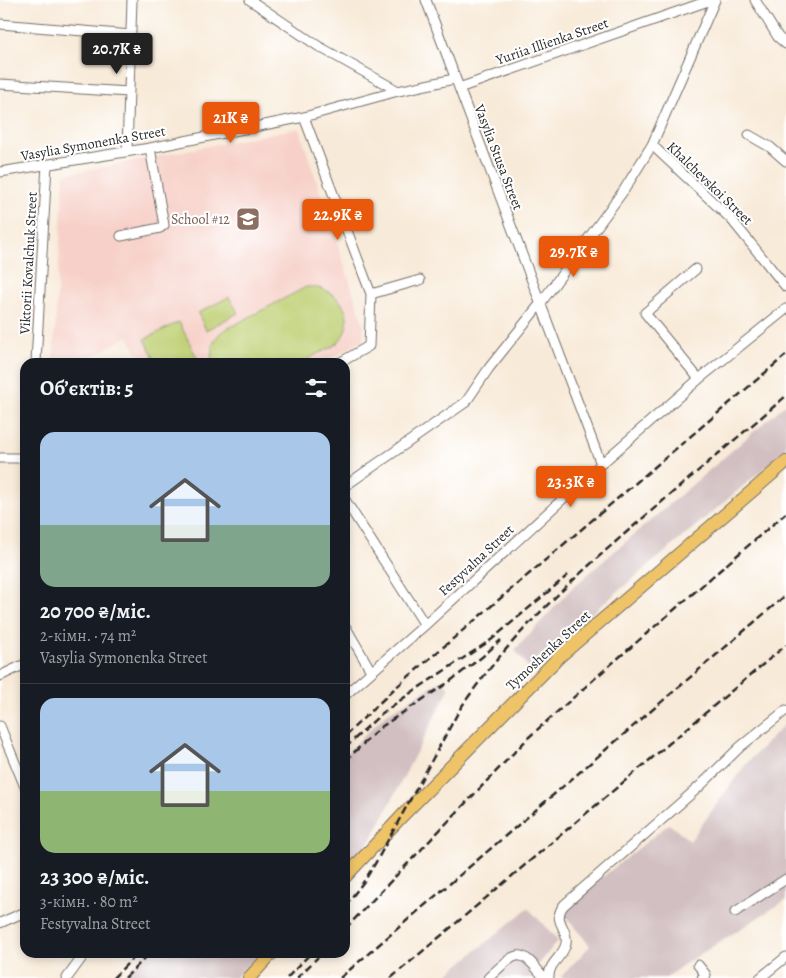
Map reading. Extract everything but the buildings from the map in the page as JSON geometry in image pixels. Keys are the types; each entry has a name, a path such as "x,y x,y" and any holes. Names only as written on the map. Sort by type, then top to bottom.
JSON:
{"highway":[{"name":"Tymoshenka Street","path":"350,872 403,815 559,657 786,462"},
{"path":"250,978 268,958"}],"street":[{"path":"127,151 132,0"},
{"path":"250,0 318,46 398,91"},
{"name":"Vasylia Stusa Street","path":"426,0 454,79 601,464"},
{"path":"350,483 466,402 489,368 540,304 624,190 652,145 713,0"},
{"name":"Yuriia Illienka Street","path":"459,88 713,0"},
{"path":"755,0 778,37 786,44"},
{"path":"0,24 131,35"},
{"name":"Vasylia Symonenka Street","path":"0,172 150,148 304,117 398,91 454,79"},
{"path":"0,84 128,92"},
{"path":"304,117 371,294 369,346 348,358"},
{"path":"749,135 770,147 786,161"},
{"name":"Khalchevskoi Street","path":"652,145 731,219 786,287"},
{"path":"121,236 160,228 164,225 150,148"},
{"name":"Viktorii Kovalchuk Street","path":"36,358 47,164"},
{"path":"696,269 645,313 699,379"},
{"path":"371,294 420,280"},
{"name":"Festyvalna Street","path":"350,690 425,626 601,464 699,379 786,309"},
{"path":"0,458 20,458"},
{"path":"350,508 425,626"},
{"path":"350,635 371,671"},
{"path":"0,676 20,666"},
{"path":"549,978 551,966 566,945 567,939 559,916 560,910 564,905 700,786 740,747 786,710"},
{"path":"0,726 20,775"},
{"path":"734,912 786,879"},
{"path":"0,923 20,914"},
{"path":"488,978 508,960 516,956 522,956 532,961 544,978"},
{"path":"760,978 786,957"},
{"path":"67,978 82,958"},
{"path":"698,965 706,975 702,978"}],"shaded area":[{"name":"School #12","path":"299,128 364,325 363,341 331,358 309,358 336,344 346,323 343,306 333,293 323,288 312,287 300,290 221,332 212,347 212,358 197,358 179,322 145,339 154,358 139,358 128,336 92,358 53,358 64,175"},
{"path":"786,404 786,450 528,667 515,650 571,589"},
{"path":"443,679 449,689 371,840 350,861 350,750 384,716"},
{"path":"786,723 786,900 683,965 666,978 560,978 590,946 561,910 669,824 690,841 745,765"},
{"path":"528,908 558,940 530,975 532,978 443,978"},
{"path":"141,958 255,958 235,978 121,978"}],"green space":[{"path":"306,287 317,288 335,296 346,311 345,330 340,340 335,345 310,358 212,358 213,346 221,332"},
{"path":"229,297 238,313 206,330 198,313"},
{"path":"179,322 197,358 154,358 145,339"}],"railway":[{"path":"350,731 394,689 786,355"},
{"path":"350,900 376,862 460,709 502,654 548,604 598,557 786,396"},
{"path":"350,924 529,737 786,513"},
{"path":"350,743 381,714 491,640 568,575"},
{"path":"340,978 786,595"},
{"path":"350,756 381,727 449,682 501,640"},
{"path":"391,978 786,645"},
{"path":"113,978 133,958"},
{"path":"125,978 145,958"},
{"path":"287,978 306,958"},
{"path":"297,978 317,958"}],"place":[{"name":"School #12","path":"248,219"}]}
